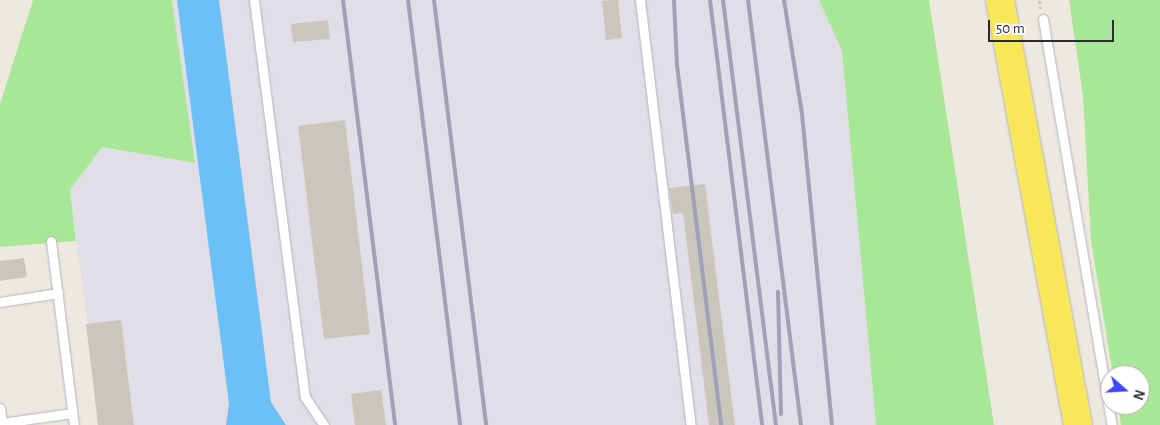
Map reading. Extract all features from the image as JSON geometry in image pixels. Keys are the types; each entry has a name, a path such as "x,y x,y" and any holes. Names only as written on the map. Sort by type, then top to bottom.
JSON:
{"main road":[{"path":"1000,0 1078,425"}],"lane":[{"path":"254,0 305,397 324,425"},
{"path":"640,0 691,425"},
{"path":"1043,19 1112,425"},
{"path":"51,241 74,425"},
{"path":"0,302 58,293"},
{"path":"0,408 2,423 72,413"}],"shaded area":[{"path":"172,0 819,0 842,50 876,425 101,425 70,190 102,147 195,163"}],"green space":[{"path":"33,0 172,0 195,163 102,147 70,190 76,241 0,247 0,104"},
{"path":"819,0 929,0 994,425 876,425 842,51"},
{"path":"1069,0 1160,0 1160,425 1121,425 1120,415 1150,415 1150,365 1111,365 1091,241 1083,96"}],"water":[{"path":"177,0 219,0 271,402 286,425 226,425 229,404"}],"building":[{"path":"618,0 622,38 606,40 602,1"},
{"path":"328,20 330,39 293,42 291,24"},
{"path":"345,120 370,334 324,339 298,126"},
{"path":"705,184 735,425 709,425 683,213 673,214 669,188"},
{"path":"24,258 27,277 0,281 0,261"},
{"path":"121,320 134,425 98,425 86,324"},
{"path":"381,390 386,425 355,425 351,394"}],"railway":[{"path":"343,0 395,425"},
{"path":"408,0 460,425"},
{"path":"434,0 486,425"},
{"path":"674,0 677,65 721,425"},
{"path":"710,0 762,425"},
{"path":"723,0 776,425"},
{"path":"748,0 801,425"},
{"path":"784,0 802,114 832,425"},
{"path":"778,292 781,414"}]}
